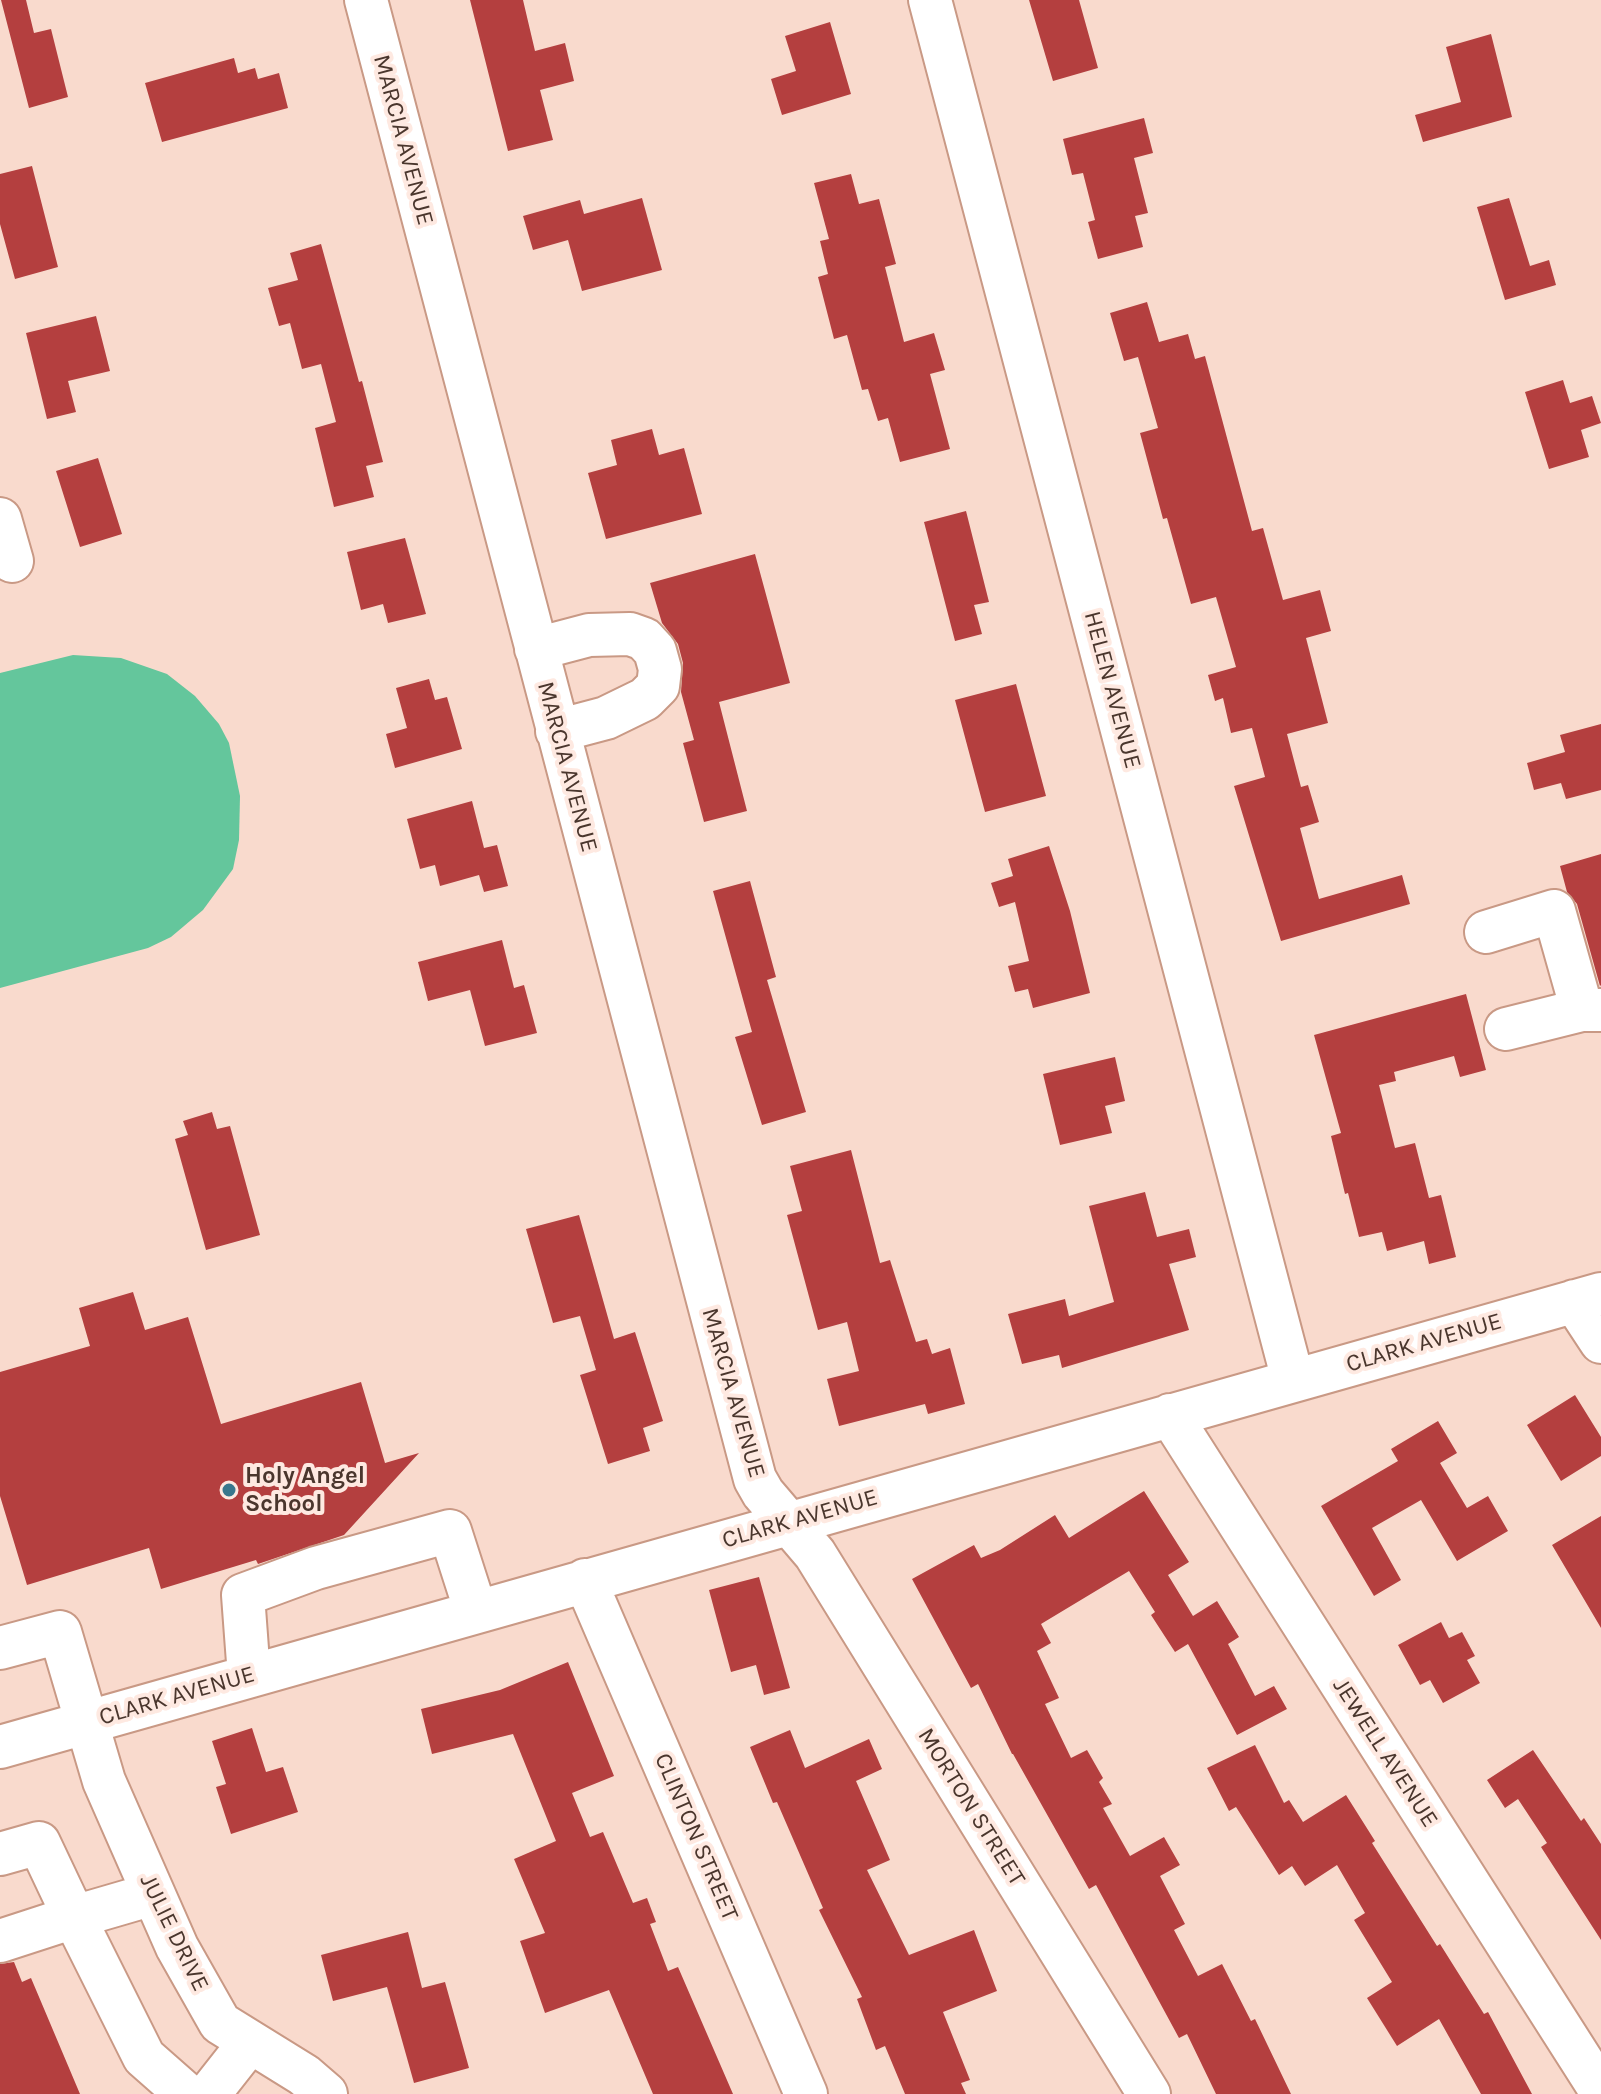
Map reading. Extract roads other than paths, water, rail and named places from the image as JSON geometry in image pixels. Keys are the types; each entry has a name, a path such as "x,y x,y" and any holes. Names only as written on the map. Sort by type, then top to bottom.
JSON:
{"street":[{"name":"MARCIA AVENUE","path":"366,0 750,1466 763,1493 789,1523"},
{"name":"HELEN AVENUE","path":"930,0 1293,1380"},
{"path":"0,519 12,561"},
{"path":"536,649 589,635 630,634 644,639 655,651 660,669 658,686 645,699 606,718 557,731"},
{"path":"1486,932 1554,911 1592,1010 1506,1029"},
{"path":"1588,1298 1601,1342"},
{"name":"CLARK AVENUE","path":"0,1747 1588,1298"},
{"name":"JEWELL AVENUE","path":"1170,1415 1601,2091"},
{"name":"MORTON STREET","path":"789,1523 815,1554 1149,2094"},
{"path":"249,1676 243,1595 316,1568 450,1531 476,1612"},
{"name":"CLINTON STREET","path":"585,1580 806,2094"},
{"name":"JULIE DRIVE","path":"0,1648 60,1632 104,1781 177,1947 220,2023 304,2075 326,2094"},
{"path":"0,1854 39,1843 144,2057 186,2094"},
{"path":"0,1941 153,1894"},
{"path":"209,2094 250,2042"}],"place":[{"name":"Holy Angel School","path":"229,1490"}]}
